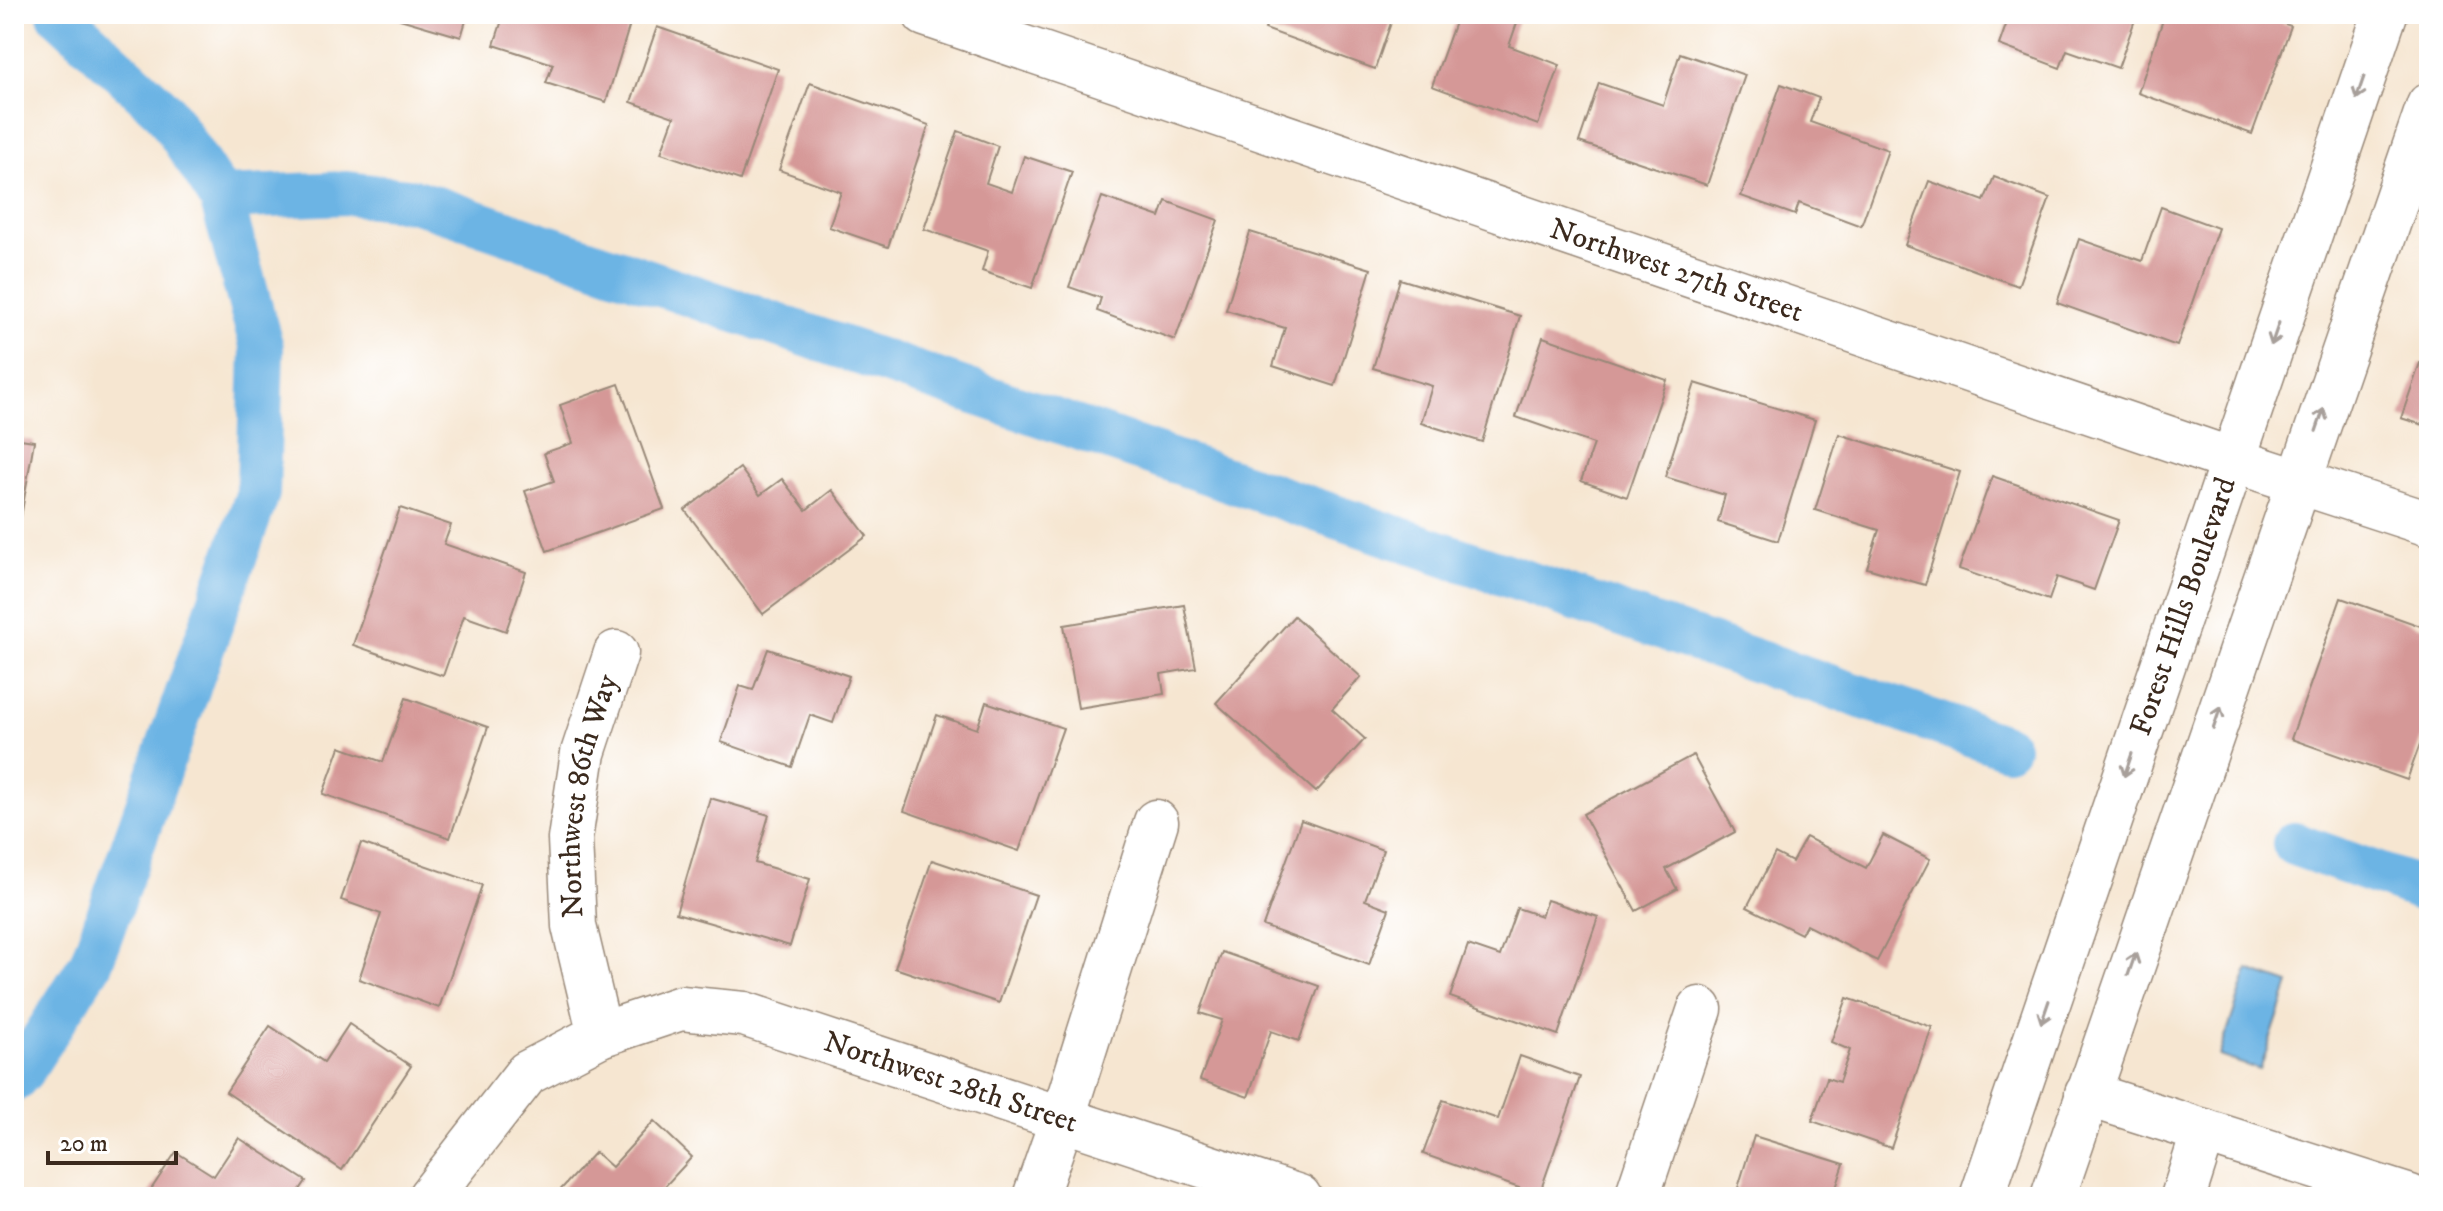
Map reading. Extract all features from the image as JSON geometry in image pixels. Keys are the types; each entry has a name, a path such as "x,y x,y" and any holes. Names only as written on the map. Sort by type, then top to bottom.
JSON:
{"street":[{"name":"Northwest 27th Street","path":"925,14 2232,460 2429,524"},
{"name":"Forest Hills Boulevard","path":"1982,1197 2385,14"},
{"path":"2053,1197 2429,105"},
{"name":"Northwest 86th Way","path":"600,1035 574,926 570,839 583,753 616,653"},
{"path":"1035,1197 1156,822"},
{"name":"Northwest 28th Street","path":"430,1197 527,1073 600,1035 681,1008 744,1014 1299,1197"},
{"path":"1637,1197 1700,1009"},
{"path":"2087,1094 2410,1197"},
{"path":"2183,1197 2204,1131"}],"water":[{"path":"2248,970 2289,984 2260,1070 2219,1056"}],"building":[{"path":"401,14 468,14 461,37 400,19"},
{"path":"504,14 633,14 606,102 546,83 553,64 494,45"},
{"path":"1270,14 1394,14 1375,69 1265,29"},
{"path":"1458,14 1520,14 1509,46 1560,65 1538,125 1432,86"},
{"path":"2010,14 2137,14 2118,68 2067,50 2060,68 1999,45"},
{"path":"2165,14 2256,14 2291,26 2252,134 2138,93"},
{"path":"657,27 778,69 740,180 661,153 674,117 631,102"},
{"path":"1680,53 1745,75 1707,185 1579,142 1599,83 1663,105"},
{"path":"810,83 929,125 888,247 829,227 841,192 779,170"},
{"path":"1781,84 1819,98 1810,122 1888,150 1861,226 1799,203 1795,215 1741,196"},
{"path":"958,131 998,146 986,183 1012,192 1024,156 1072,172 1032,288 982,271 988,251 924,229"},
{"path":"1994,177 2050,198 2018,286 1905,245 1929,181 1984,201"},
{"path":"1102,197 1160,217 1166,201 1218,220 1175,340 1097,311 1101,298 1069,287"},
{"path":"2161,207 2218,228 2177,346 2057,303 2079,239 2142,261"},
{"path":"1250,232 1371,269 1335,386 1273,366 1285,328 1226,310"},
{"path":"1400,279 1520,316 1482,442 1421,423 1432,386 1373,368"},
{"path":"1543,337 1667,380 1627,497 1581,481 1594,444 1516,417"},
{"path":"2420,363 2429,367 2429,427 2401,418"},
{"path":"1695,383 1815,420 1778,541 1718,522 1725,495 1665,477"},
{"path":"619,384 664,509 547,551 525,491 554,481 544,453 573,443 560,405"},
{"path":"1839,434 1960,472 1925,585 1867,568 1879,530 1815,510"},
{"path":"14,438 34,441 19,529 14,528"},
{"path":"740,468 760,495 782,479 806,510 832,490 867,536 763,614 685,510"},
{"path":"1992,476 2119,520 2094,590 2057,577 2049,600 1959,569"},
{"path":"400,508 451,525 444,544 526,572 506,631 464,616 443,676 353,645"},
{"path":"2341,598 2429,629 2429,719 2407,780 2291,739"},
{"path":"1184,605 1196,668 1161,674 1164,694 1078,708 1064,625"},
{"path":"1294,616 1361,677 1332,709 1365,739 1316,792 1216,703"},
{"path":"768,649 849,676 833,723 810,715 792,767 721,742 740,686 753,690"},
{"path":"406,698 488,727 450,838 323,794 340,747 383,762"},
{"path":"986,702 1063,728 1019,851 904,811 937,715 977,729"},
{"path":"1693,755 1735,832 1666,869 1677,889 1636,911 1583,814"},
{"path":"710,798 769,815 755,863 810,879 790,946 676,913"},
{"path":"1301,820 1383,850 1365,900 1389,909 1369,965 1263,926"},
{"path":"1883,835 1930,859 1877,961 1806,925 1801,934 1747,907 1775,853 1792,862 1806,837 1866,868"},
{"path":"361,843 482,885 439,1008 359,979 381,914 341,900"},
{"path":"932,860 1036,895 999,1003 895,968"},
{"path":"1547,900 1598,917 1558,1035 1450,997 1468,945 1500,956 1517,908 1541,916"},
{"path":"1222,952 1319,986 1299,1041 1271,1031 1248,1097 1200,1080 1222,1020 1200,1013"},
{"path":"1847,998 1932,1027 1891,1148 1812,1121 1827,1078 1839,1082 1850,1050 1831,1042"},
{"path":"349,1024 411,1066 342,1170 226,1092 270,1026 324,1062"},
{"path":"1520,1056 1580,1077 1539,1195 1423,1154 1443,1100 1498,1119"},
{"path":"654,1121 692,1157 655,1197 554,1197 595,1152 612,1167"},
{"path":"1754,1136 1844,1164 1833,1197 1746,1197 1746,1194 1737,1191"},
{"path":"239,1138 306,1181 295,1197 146,1197 176,1152 214,1176"}],"waterway":[{"path":"14,1080 91,963 258,493 262,348 221,198 165,112 59,14"},
{"path":"221,198 347,193 416,201 2007,747"},
{"path":"2294,844 2429,892"}]}
